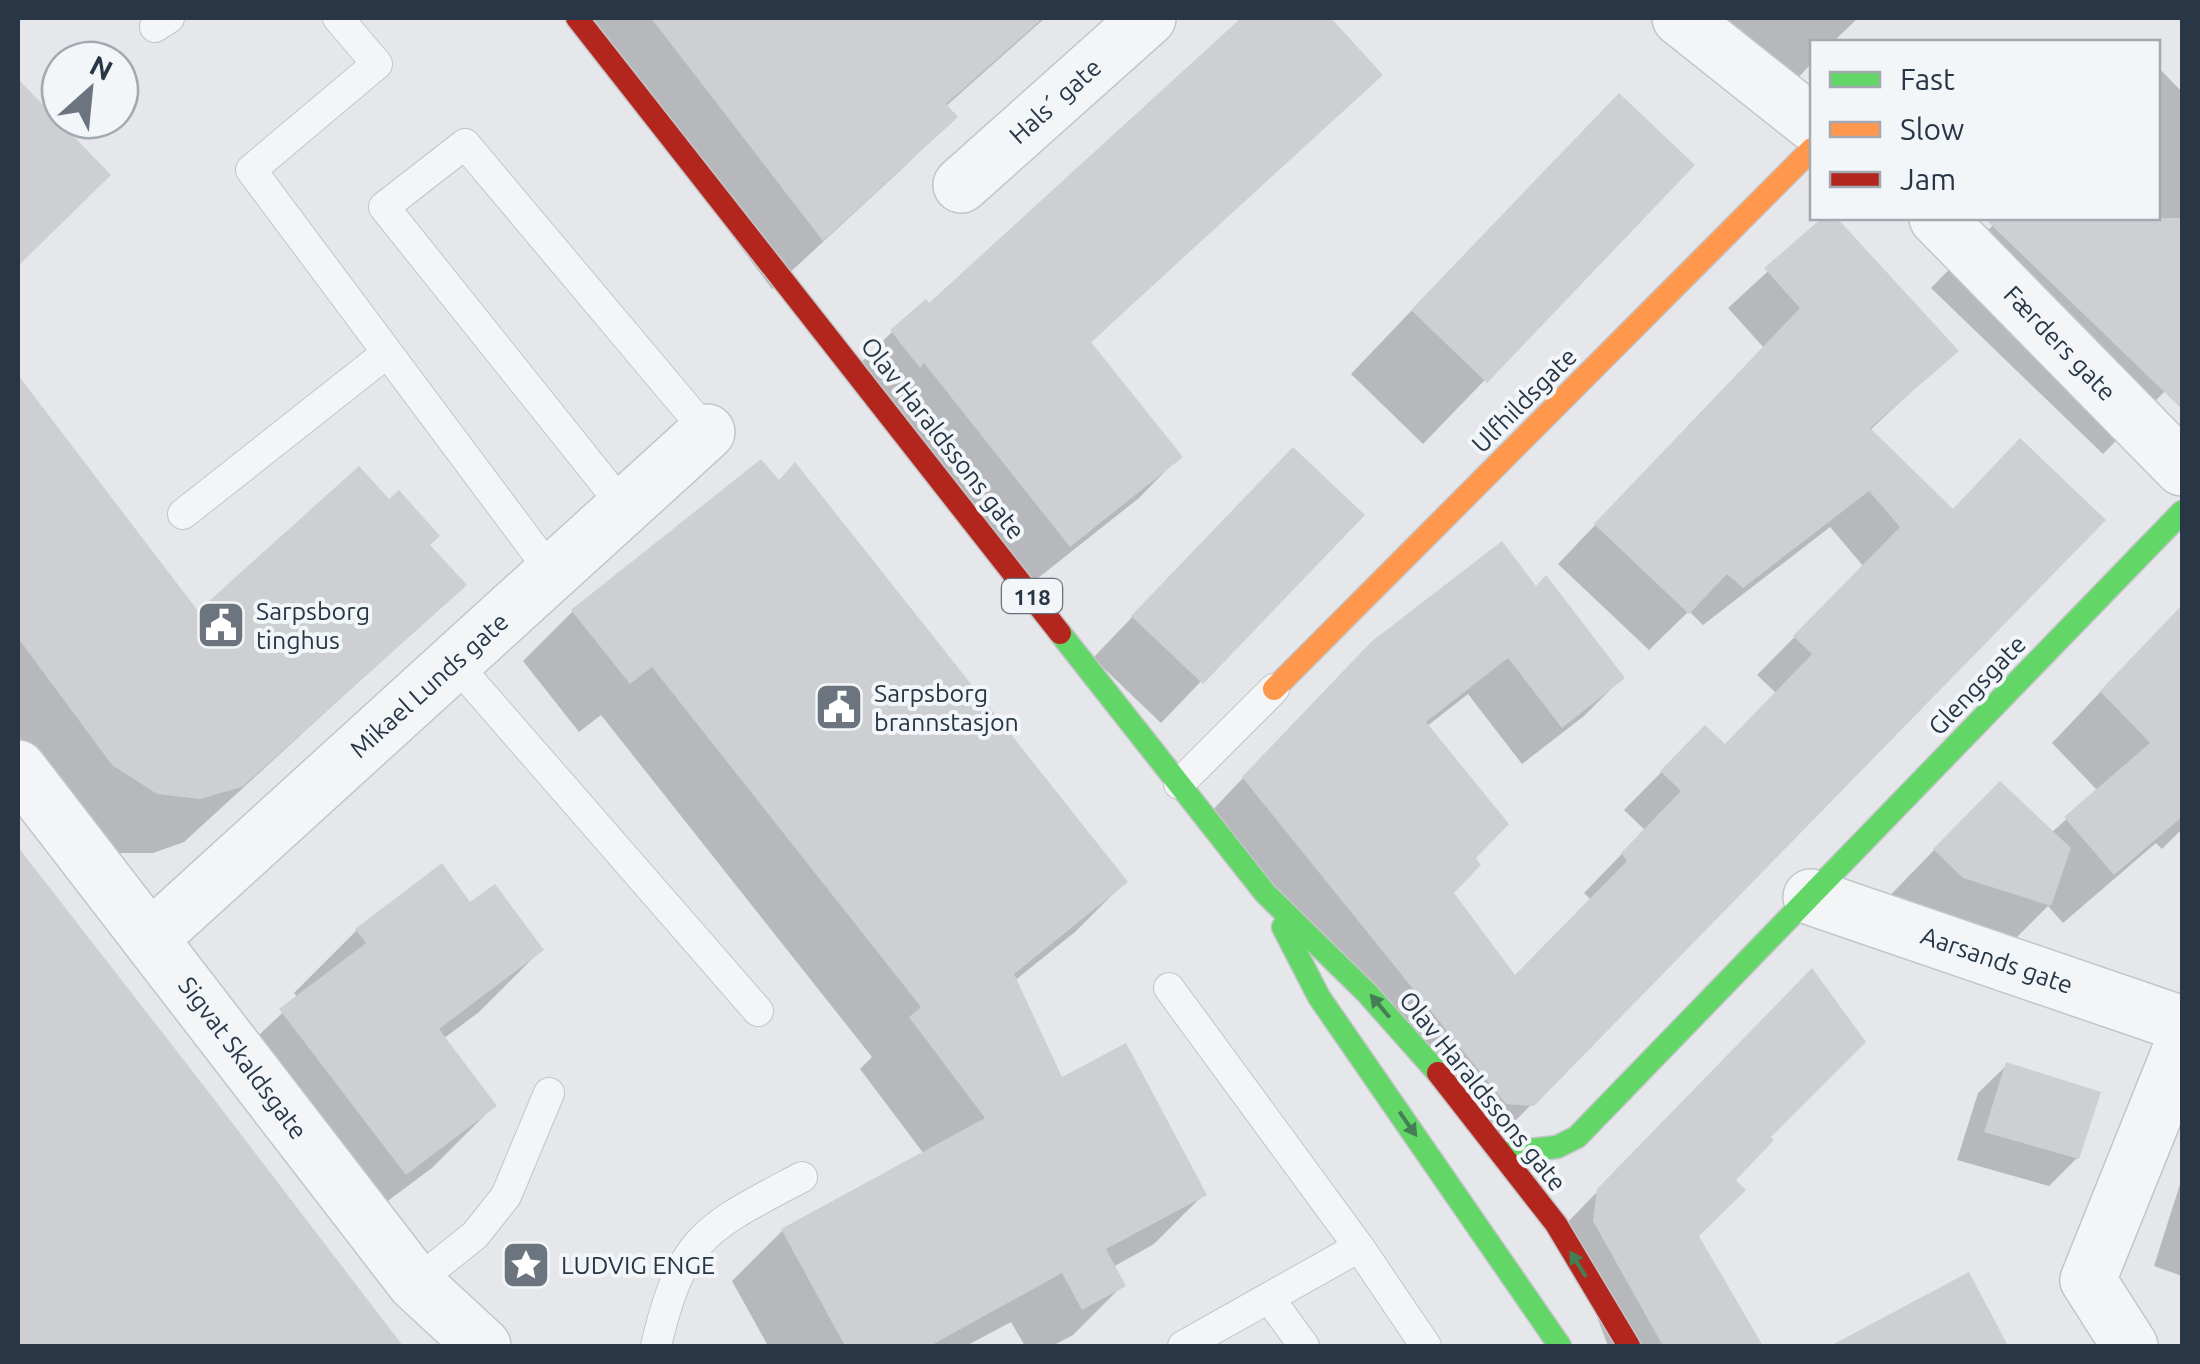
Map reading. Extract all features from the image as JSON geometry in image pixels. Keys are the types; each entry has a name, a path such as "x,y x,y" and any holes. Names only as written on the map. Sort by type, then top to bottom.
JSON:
{"main road":[{"name":"Olav Haraldssons gate","path":"577,18 1266,893 1353,974 1502,1153 1544,1210 1629,1346"},
{"name":"Ulfhildsgate","path":"1274,689 1810,151"},
{"name":"Glengsgate","path":"1502,1153 1557,1147 1577,1137 2182,512"},
{"name":"Olav Haraldssons gate","path":"1266,893 1319,998 1560,1346"}],"street":[{"name":"Hals´ gate","path":"962,185 1148,18"},
{"path":"1680,18 1810,121"},
{"name":"Færders gate","path":"1939,220 2182,468"},
{"name":"Mikael Lunds gate","path":"151,938 707,432"},
{"name":"Sigvat Skaldsgate","path":"18,768 415,1283 477,1345"},
{"name":"Aarsands gate","path":"1811,896 2182,1024"},
{"path":"2130,1346 2088,1280 2182,1046"}],"lane":[{"path":"338,18 377,64 251,170 552,573"},
{"path":"624,507 384,207 465,144 707,432"},
{"path":"183,514 387,353"},
{"path":"454,662 758,1011"},
{"path":"1179,784 1274,689"},
{"path":"1169,988 1360,1247 1426,1346"},
{"path":"415,1283 475,1235 506,1196 549,1093"},
{"path":"656,1346 667,1301 688,1254 719,1221 802,1178"},
{"path":"1183,1346 1360,1247"},
{"path":"1269,1298 1304,1346"}],"building":[{"path":"651,18 1043,18 946,104 958,117 823,241"},
{"path":"1241,18 1331,18 1383,75 1091,342 1183,457 1070,547 924,363 920,368 890,330 926,299 929,303"},
{"path":"18,79 40,102 40,140 77,140 111,175 18,266"},
{"path":"1619,93 1695,165 1487,383 1411,310"},
{"path":"2182,218 2182,409 1986,220"},
{"path":"1820,220 1839,220 1959,351 1870,428 1953,509 2020,438 2106,520 1534,1106 1506,1104 1242,777 1371,642 1502,541 1536,586 1546,575 1625,678 1562,728 1508,658 1426,722 1509,824 1476,858 1481,865 1454,893 1515,975 1627,861 1621,853 1681,791 1660,771 1705,725 1725,744 1812,654 1793,636 1900,527 1869,491 1743,588 1727,574 1689,614 1594,524 1800,308 1764,268"},
{"name":"Sarpsborg tinghus","path":"18,375 198,611 359,466 389,499 399,490 440,536 430,545 467,585 242,787 200,799 157,794 112,765 18,638"},
{"path":"1293,447 1365,515 1203,684 1131,616"},
{"path":"761,459 779,480 795,462 1128,882 1014,974 1062,1077 1126,1043 1207,1195 1106,1249 1126,1286 1082,1310 1062,1273 930,1346 845,1346 781,1229 985,1118 909,1017 921,1007 652,667 630,684 571,610"},
{"path":"2182,605 2182,817 2114,875 2064,817 2150,743 2100,691"},
{"path":"2000,781 2071,848 2051,906 1963,878 1933,849"},
{"path":"18,847 207,1090 403,1346 18,1346"},
{"path":"442,863 470,902 495,884 544,950 439,1029 497,1106 406,1175 279,1009 366,943 355,929"},
{"path":"1812,968 1866,1042 1771,1137 1774,1140 1736,1180 1746,1190 1699,1236 1763,1346 1663,1346 1593,1221 1597,1189"},
{"path":"2006,1062 2101,1092 2079,1159 1984,1132"},
{"path":"1969,1272 2008,1346 1830,1346"}],"traffic: fast":[{"path":"1501,1153 1557,1147 1577,1137 2182,512"},
{"path":"1060,633 1265,893 1367,993 1438,1073"},
{"path":"1283,927 1319,997 1560,1346"}],"traffic: slow":[{"path":"1274,689 1810,151"}],"traffic: jam":[{"path":"577,18 1060,633"},
{"path":"1438,1073 1556,1224 1629,1346"}],"place":[{"name":"Sarpsborg tinghus","path":"221,625"},
{"name":"Sarpsborg brannstasjon","path":"839,707"},
{"name":"LUDVIG ENGE","path":"526,1265"}]}
